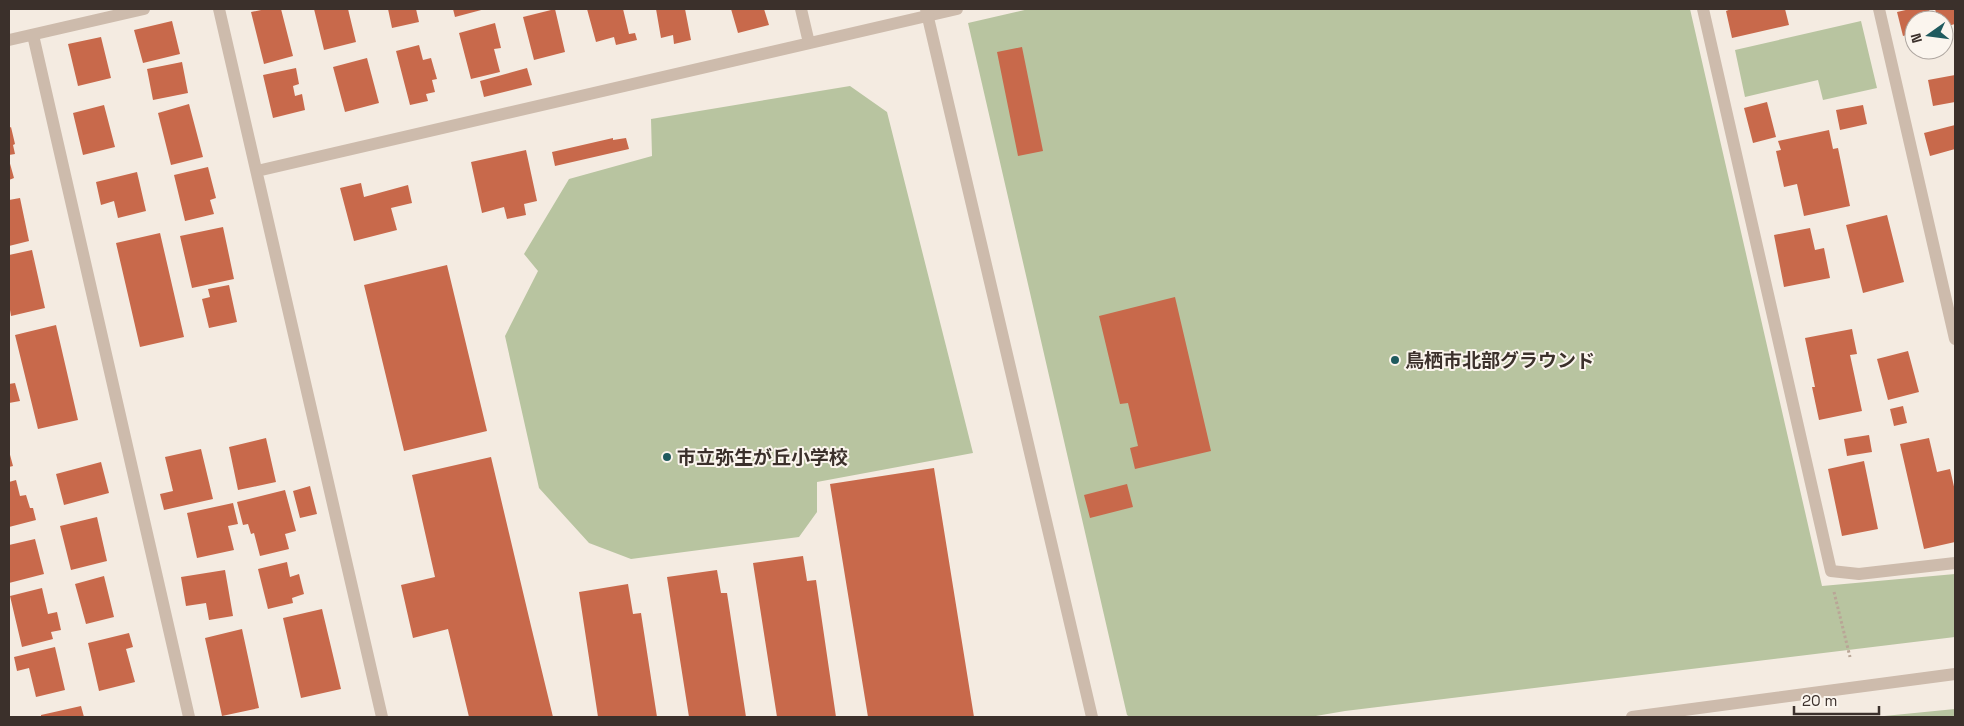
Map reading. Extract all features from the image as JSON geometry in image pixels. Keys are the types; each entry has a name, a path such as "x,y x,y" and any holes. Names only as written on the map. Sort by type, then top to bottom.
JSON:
{"street":[{"path":"9,40 144,9"},
{"path":"219,9 382,717"},
{"path":"801,9 809,43"},
{"path":"257,171 809,43 927,12 957,9"},
{"path":"1703,9 1832,571 1859,574 1955,563"},
{"path":"1879,9 1955,339"},
{"path":"927,12 1092,717"},
{"path":"32,34 189,717"},
{"path":"1632,717 1955,674"}],"path":[{"path":"1832,571 1834,591 1850,657"}],"green space":[{"name":"鳥栖市北部グラウンド","path":"1029,9 1690,9 1822,586 1955,574 1955,637 1345,711 1310,717 1130,717 1127,715 968,23"},
{"path":"1861,21 1877,88 1823,100 1818,80 1745,97 1735,50"},
{"path":"850,86 887,112 973,453 817,482 817,512 799,537 631,559 589,543 539,488 505,336 538,271 524,254 569,179 652,156 651,119"},
{"path":"1955,709 1955,717 1874,717"}],"building":[{"path":"281,9 293,56 264,64 251,12"},
{"path":"314,9 348,9 356,42 324,50"},
{"path":"388,9 416,9 419,22 392,28"},
{"path":"453,9 485,9 455,17"},
{"path":"555,9 565,52 534,60 523,17"},
{"path":"587,9 623,9 629,34 635,33 637,40 616,45 614,37 596,42"},
{"path":"656,9 685,9 691,40 674,44 673,35 661,38"},
{"path":"731,9 764,9 769,25 738,33"},
{"path":"1731,9 1785,9 1789,25 1732,38 1726,11"},
{"path":"1929,9 1929,10 1906,10"},
{"path":"1955,9 1955,24 1954,10 1935,10"},
{"path":"1904,10 1903,36 1897,12"},
{"path":"172,21 180,54 143,63 134,30"},
{"path":"495,23 501,48 494,49 500,72 471,79 459,33"},
{"path":"101,37 111,78 78,86 68,44"},
{"path":"419,45 423,60 431,58 437,79 432,80 435,92 426,94 428,101 410,105 396,51"},
{"path":"1022,47 1043,151 1018,156 997,52"},
{"path":"367,58 379,103 345,112 333,67"},
{"path":"182,62 188,93 153,100 147,69"},
{"path":"296,68 299,84 293,86 295,96 302,94 305,110 273,118 263,75"},
{"path":"527,68 532,85 484,97 480,81"},
{"path":"1955,75 1955,102 1933,106 1928,80"},
{"path":"1767,102 1776,137 1753,143 1744,108"},
{"path":"189,104 203,157 171,165 158,113"},
{"path":"104,105 115,147 83,155 73,113"},
{"path":"1863,105 1867,124 1840,130 1836,110"},
{"path":"1955,125 1955,149 1930,156 1924,133"},
{"path":"11,127 15,154 9,155 9,128"},
{"path":"1829,130 1833,149 1838,148 1850,206 1804,216 1797,184 1784,187 1776,151 1781,150 1778,141"},
{"path":"613,138 613,140 626,138 629,149 555,166 552,152"},
{"path":"526,150 537,201 524,204 526,215 507,219 504,207 482,213 471,162"},
{"path":"9,160 14,178 9,180"},
{"path":"208,167 216,198 210,200 214,214 185,221 174,175"},
{"path":"137,172 146,211 118,218 114,201 101,205 96,182"},
{"path":"361,183 364,197 408,185 412,203 391,208 397,230 354,241 340,188"},
{"path":"20,198 29,241 9,246 9,200"},
{"path":"1887,215 1904,282 1863,293 1846,225"},
{"path":"223,227 234,279 192,288 180,236"},
{"path":"1810,228 1815,250 1824,248 1830,278 1784,287 1774,235"},
{"path":"160,233 184,337 140,347 116,243"},
{"path":"32,250 45,308 11,316 9,304 9,255"},
{"path":"447,265 487,431 404,451 364,285"},
{"path":"229,285 237,322 209,328 202,299 210,297 208,289"},
{"path":"1175,297 1211,451 1135,469 1130,448 1138,446 1128,403 1120,404 1099,316"},
{"path":"56,325 78,420 38,429 15,335"},
{"path":"1852,329 1857,354 1850,355 1862,411 1819,420 1812,387 1815,387 1805,338"},
{"path":"1908,351 1919,392 1888,400 1877,359"},
{"path":"15,383 20,401 9,403 9,384"},
{"path":"1903,406 1907,423 1894,426 1890,409"},
{"path":"1869,435 1872,452 1847,456 1844,439"},
{"path":"266,438 276,482 238,490 229,447"},
{"path":"1929,438 1937,472 1950,469 1955,491 1955,542 1924,549 1900,444"},
{"path":"201,449 213,499 164,510 160,494 173,491 165,457"},
{"path":"9,451 13,466 9,467"},
{"path":"491,457 553,717 469,717 448,629 413,638 401,585 435,577 412,475"},
{"path":"1864,461 1878,529 1842,536 1828,469"},
{"path":"101,462 109,493 64,505 56,474"},
{"path":"934,468 974,717 868,717 830,484"},
{"path":"16,480 20,496 26,495 30,508 33,508 36,520 9,527 9,482"},
{"path":"1127,484 1133,507 1090,518 1084,495"},
{"path":"310,486 317,514 300,518 293,491"},
{"path":"285,490 296,531 285,534 289,549 260,556 254,533 251,534 248,524 243,525 237,502"},
{"path":"233,503 238,524 228,526 234,550 197,558 187,513"},
{"path":"97,517 107,561 71,570 60,526"},
{"path":"35,539 44,574 9,583 9,545"},
{"path":"803,556 807,581 816,580 836,717 777,717 753,563"},
{"path":"287,562 290,577 299,574 304,594 292,598 293,603 268,609 258,569"},
{"path":"225,570 233,616 209,620 206,603 186,606 181,577"},
{"path":"717,570 721,593 727,593 746,717 689,717 667,577"},
{"path":"104,576 114,617 86,624 75,584"},
{"path":"628,584 633,614 641,613 657,717 598,717 579,592"},
{"path":"42,588 48,614 57,612 61,630 51,632 53,639 22,647 10,596"},
{"path":"322,609 341,689 301,698 283,618"},
{"path":"242,629 259,708 222,716 205,638"},
{"path":"129,633 133,647 126,649 135,682 99,691 88,643"},
{"path":"55,647 65,690 36,697 29,668 17,671 14,657"},
{"path":"81,706 84,717 41,717 41,715"}],"place":[{"name":"鳥栖市北部グラウンド","path":"1395,360"},
{"name":"市立弥生が丘小学校","path":"667,457"}]}
